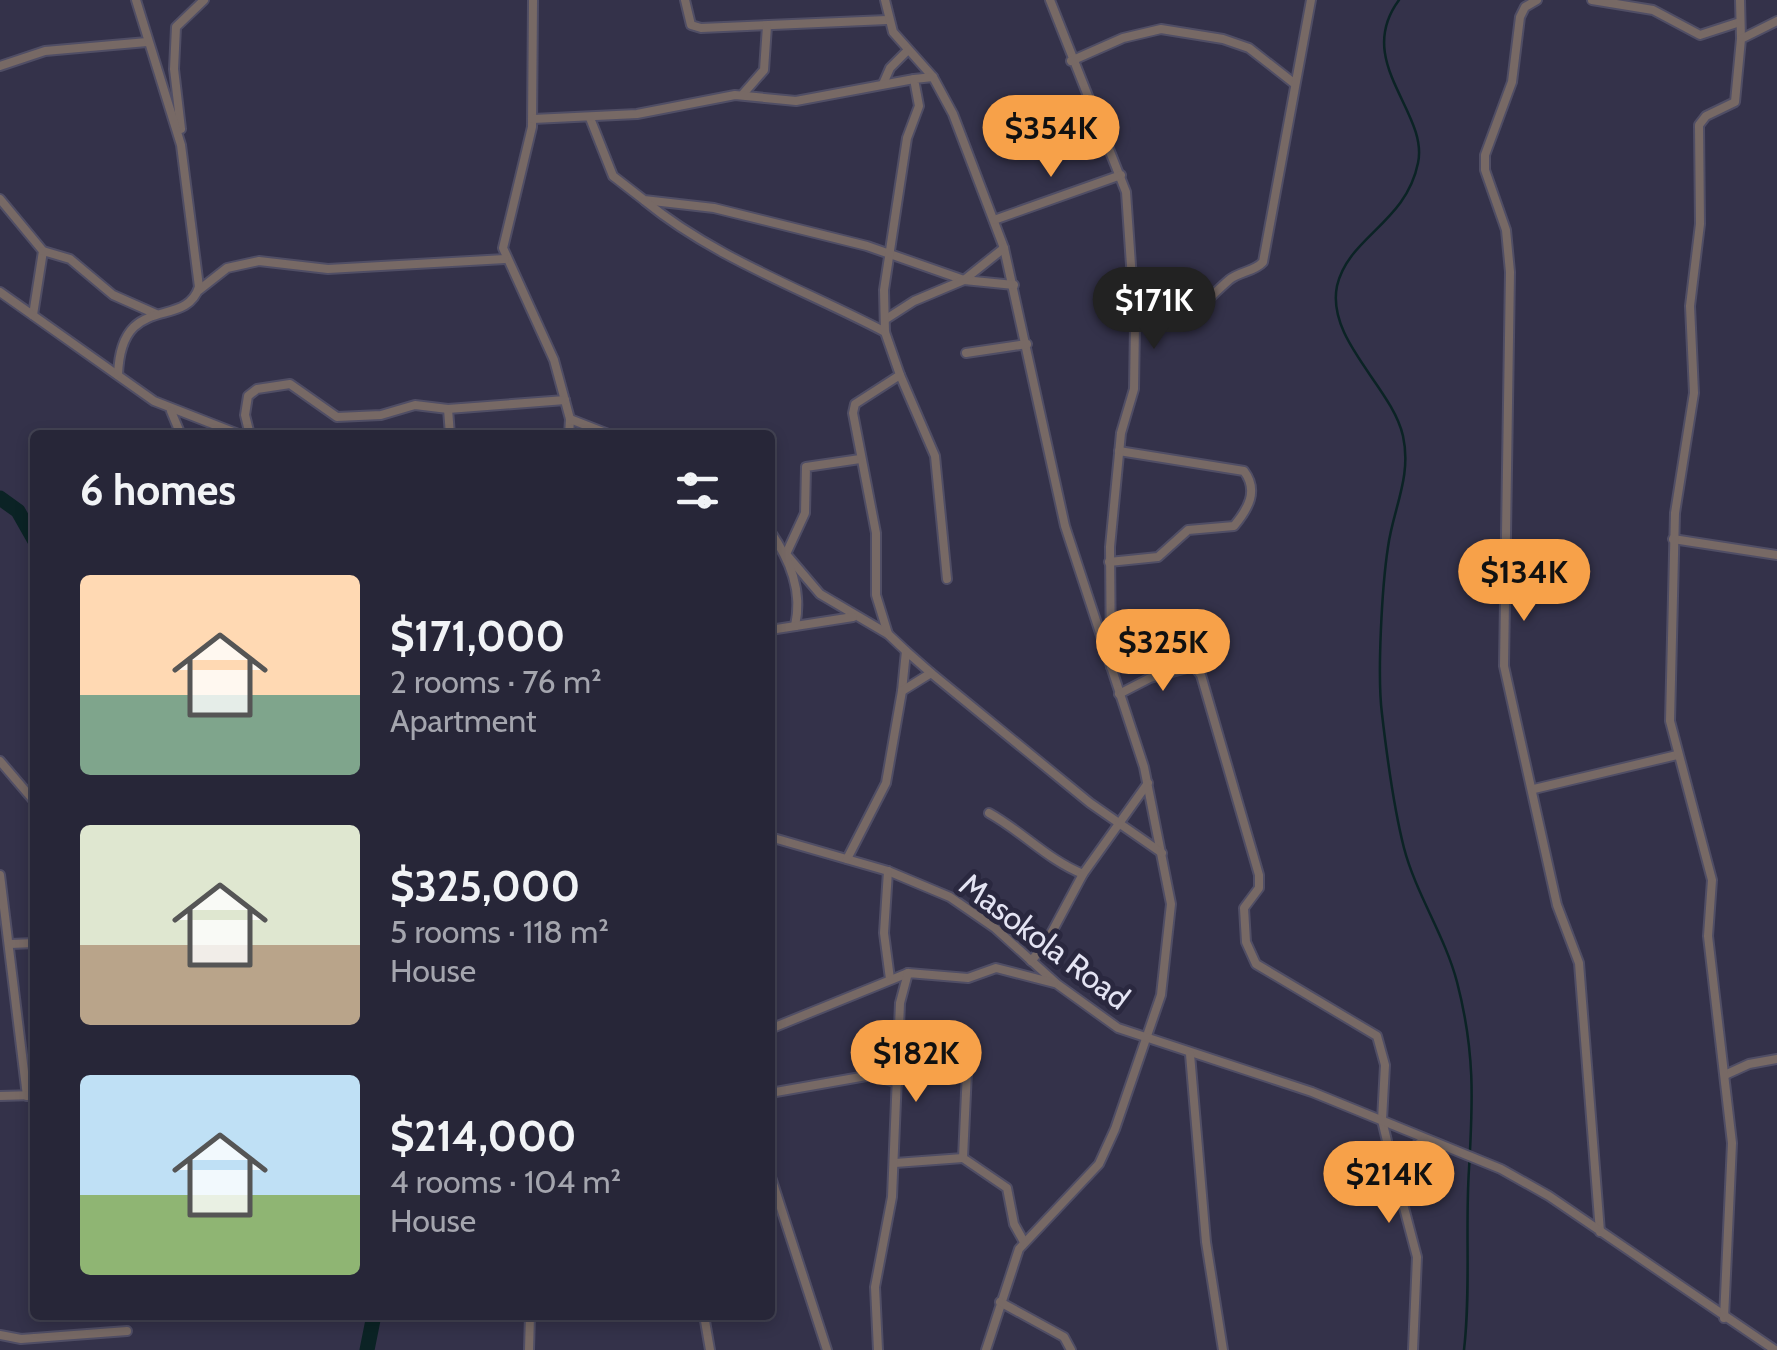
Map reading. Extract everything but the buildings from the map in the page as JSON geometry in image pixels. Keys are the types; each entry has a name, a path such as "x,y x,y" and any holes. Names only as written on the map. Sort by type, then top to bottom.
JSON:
{"street":[{"path":"136,0 180,140"},
{"path":"198,290 174,69 176,27 204,0"},
{"path":"533,0 533,119 508,217 505,259 554,360 569,430"},
{"path":"685,0 688,19 695,27 888,20"},
{"path":"885,0 888,20 908,50 933,76 1004,248 1066,526 1148,782 1171,904 1161,995 1099,1164 1024,1242 986,1350"},
{"path":"1050,0 1071,61 1121,176 1129,210 1134,390 1118,451 1110,562 1110,671"},
{"path":"1134,324 1181,321 1208,305 1236,275 1261,266 1311,0"},
{"path":"1537,0 1525,6 1520,17 1512,82 1484,166 1502,211 1510,272 1504,666 1557,905 1579,963 1600,1232 1775,1350"},
{"path":"1592,0 1653,10 1700,35 1740,22"},
{"path":"1724,1318 1731,1214 1727,1074 1708,936 1712,880 1670,721 1676,617 1673,538 1693,414 1690,306 1700,224 1700,124 1706,116 1735,102 1740,0"},
{"path":"1741,39 1777,21"},
{"path":"743,94 764,70 767,26"},
{"path":"1071,61 1124,38 1161,29 1248,48 1296,84"},
{"path":"0,66 44,51 147,42"},
{"path":"883,84 890,68 908,50"},
{"path":"533,119 608,117 743,94 796,101 933,76"},
{"path":"914,80 919,106 906,138 884,290 885,332 935,456 947,579"},
{"path":"600,134 608,117"},
{"path":"590,118 600,134 613,176 644,200 716,252 747,262 781,283 885,332"},
{"path":"994,220 1121,176"},
{"path":"0,199 43,251 70,259 113,295 156,314"},
{"path":"644,200 714,208 890,253 964,280 1014,286"},
{"path":"886,319 914,300 964,280 1004,248"},
{"path":"33,315 43,251"},
{"path":"118,376 119,344 133,326 190,302 198,290 227,268 259,261 328,268 505,259"},
{"path":"0,292 170,410 227,430"},
{"path":"966,353 1027,344"},
{"path":"888,634 876,596 876,533 853,408 900,375"},
{"path":"249,430 245,415 248,396 256,389 290,384 336,417 381,416 410,406 448,409 565,400"},
{"path":"448,409 450,430"},
{"path":"170,410 179,430"},
{"path":"570,420 597,430"},
{"path":"1110,562 1158,556 1188,530 1234,526 1252,500 1249,477 1244,471 1118,451"},
{"path":"795,626 798,595 786,554 805,513 806,467 860,459"},
{"path":"1673,538 1777,555"},
{"path":"775,539 808,584 888,634 931,673 1162,853"},
{"path":"775,629 857,617"},
{"path":"1112,620 1195,666 1218,724 1234,798 1259,875 1259,888 1244,908 1249,954 1268,974 1377,1036 1384,1065 1382,1120 1417,1257 1413,1350"},
{"path":"847,860 886,783 906,651"},
{"path":"1119,694 1150,678 1195,666"},
{"path":"902,691 931,673"},
{"path":"1534,788 1676,754"},
{"path":"0,761 30,796"},
{"path":"1031,961 1045,945 1084,874 1148,782"},
{"path":"989,814 1020,830 1062,866 1084,874"},
{"name":"Masokola Road","path":"775,838 888,871 962,905 1101,1018 1145,1040 1382,1120 1482,1160 1549,1196 1600,1232"},
{"path":"888,871 884,933 890,979"},
{"path":"0,875 30,1090"},
{"path":"10,944 30,943"},
{"path":"775,1027 908,974 968,978 996,968 1057,984"},
{"path":"878,1350 875,1287 895,1163 900,1003 908,974"},
{"path":"21,1034 30,1034"},
{"path":"1190,1054 1206,1242 1223,1350"},
{"path":"1727,1074 1749,1064 1777,1059"},
{"path":"963,1158 967,1071"},
{"path":"775,1093 872,1075 898,1083"},
{"path":"0,1096 30,1096"},
{"path":"1392,1162 1424,1140"},
{"path":"895,1163 963,1158 1007,1188 1014,1224 1024,1242"},
{"path":"775,1189 827,1350"},
{"path":"1000,1302 1064,1337 1072,1350"},
{"path":"529,1350 530,1320"},
{"path":"705,1320 710,1350"},
{"path":"0,1335 21,1338 127,1331"}],"waterway":[{"path":"1399,0 1387,23 1384,44 1395,86 1413,125 1418,163 1402,201 1343,269 1336,306 1350,344 1397,418 1405,451 1404,479 1386,564 1381,697 1404,848 1452,965 1470,1053 1464,1350"},
{"path":"0,498 18,511 30,532"},
{"path":"367,1350 373,1320"}]}
